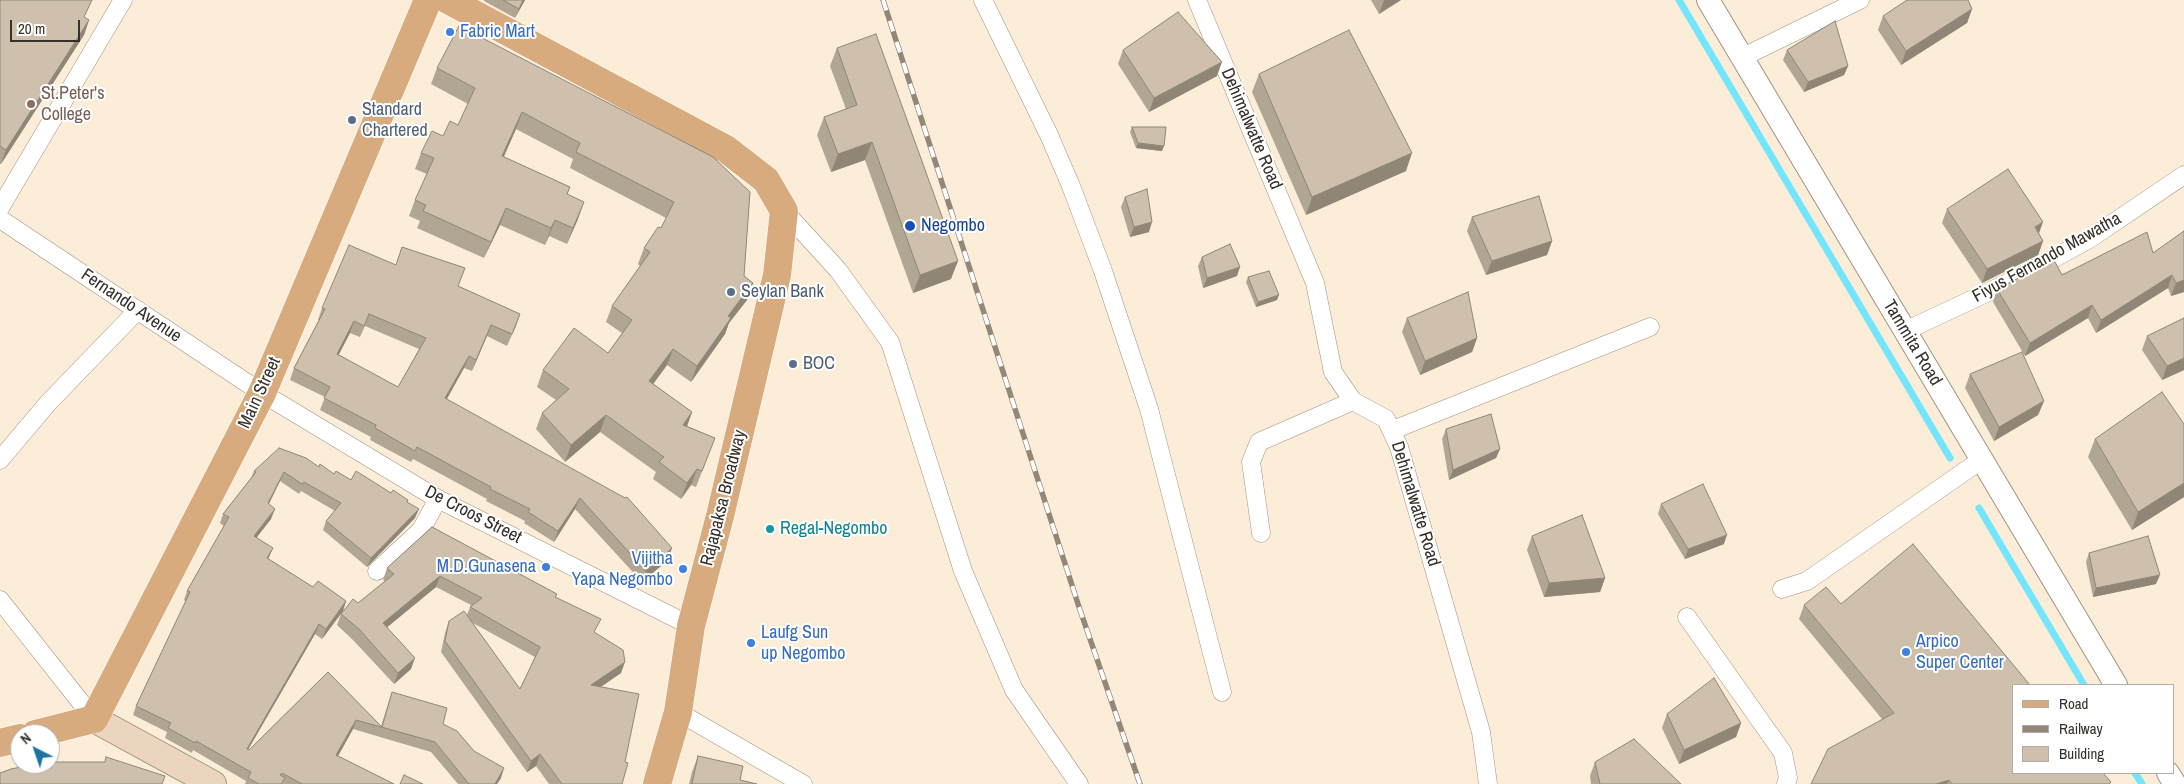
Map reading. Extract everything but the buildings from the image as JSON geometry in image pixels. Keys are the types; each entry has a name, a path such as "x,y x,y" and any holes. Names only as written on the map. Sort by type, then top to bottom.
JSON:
{"main road":[{"name":"Main Street","path":"94,719 262,393 428,0"},
{"path":"448,0 726,150 766,180 784,211"},
{"name":"Rajapaksa Broadway","path":"657,784 678,712 691,626 720,516 777,275 784,211"},
{"path":"60,728 94,719 185,777 213,784"}],"street":[{"path":"0,208 123,0"},
{"path":"983,0 1049,135 1071,186 1103,271 1149,409 1222,692"},
{"name":"Dehimalwatte Road","path":"1197,0 1315,283 1333,372 1353,401 1386,419 1393,430 1481,732 1488,784"},
{"name":"Tammita Road","path":"1708,0 2115,684"},
{"path":"1743,57 1860,0"},
{"name":"Fiyus Fernando Mawatha","path":"1905,332 2014,280 2091,238 2184,175"},
{"path":"784,211 838,270 890,342 967,581 1014,690 1079,784"},
{"name":"Fernando Avenue","path":"0,219 262,393"},
{"path":"0,460 48,404 138,310"},
{"path":"1393,430 1650,326"},
{"name":"De Croos Street","path":"262,393 438,499 691,626"},
{"path":"1261,533 1251,462 1259,442 1353,401"},
{"path":"1782,589 1807,580 1981,460"},
{"path":"377,571 421,530 438,499"},
{"path":"0,600 94,719"},
{"path":"1686,617 1783,753 1788,778 1786,784"},
{"path":"678,712 803,784"}],"waterway":[{"path":"1679,0 1950,458"},
{"path":"1979,508 2083,684"},
{"path":"2136,774 2142,784"}],"railway":[{"path":"883,0 1079,607 1140,784"}],"place":[{"name":"Fabric Mart","path":"450,32"},
{"name":"St.Peter's College","path":"31,104"},
{"name":"Standard Chartered","path":"352,120"},
{"name":"Negombo","path":"910,226"},
{"name":"Seylan Bank","path":"731,292"},
{"name":"BOC","path":"793,364"},
{"name":"Regal-Negombo","path":"770,529"},
{"name":"M.D.Gunasena","path":"546,567"},
{"name":"Vijitha Yapa Negombo","path":"683,569"},
{"name":"Laufg Sun up Negombo","path":"751,643"},
{"name":"Arpico Super Center","path":"1906,652"}]}
